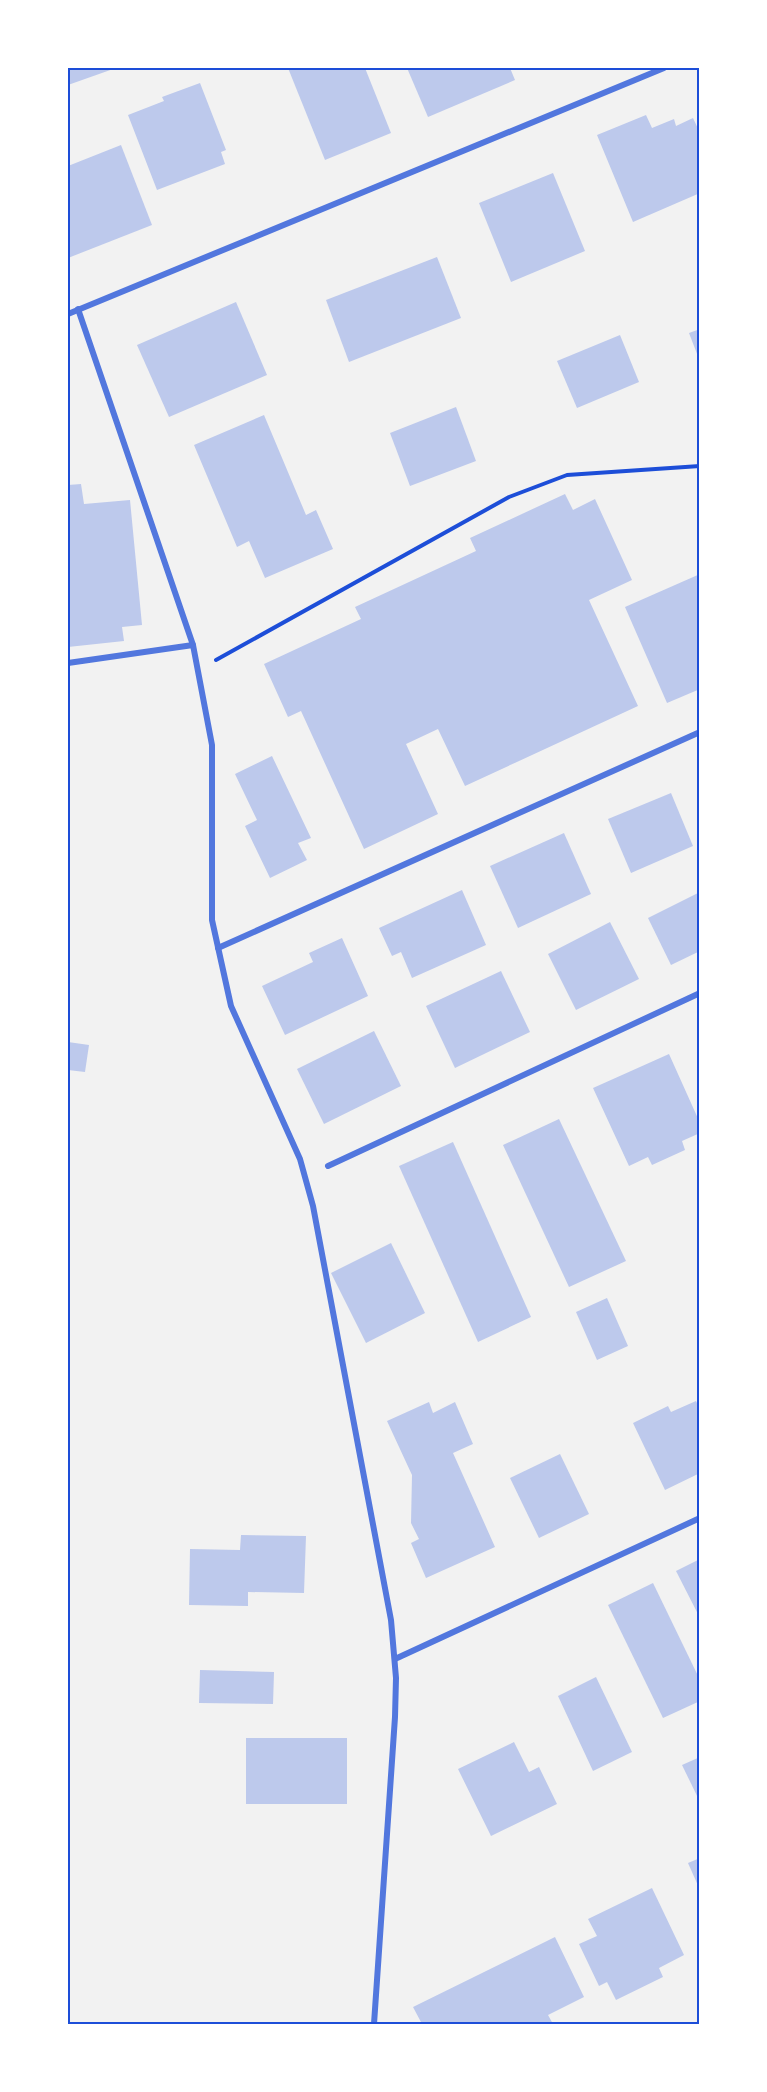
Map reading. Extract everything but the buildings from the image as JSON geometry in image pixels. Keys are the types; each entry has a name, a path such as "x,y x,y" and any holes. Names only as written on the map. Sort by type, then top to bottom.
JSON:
{"street":[{"path":"68,314 664,68"},
{"path":"78,309 193,645 212,745 211,901 218,948 231,1006 300,1160 309,1187 388,1602 395,1659 395,1729 374,2025"},
{"path":"68,663 193,645"},
{"path":"218,948 699,732"},
{"path":"328,1166 699,993"},
{"path":"395,1659 699,1518"}],"path":[{"path":"198,668 509,497 567,475 699,466"}]}
